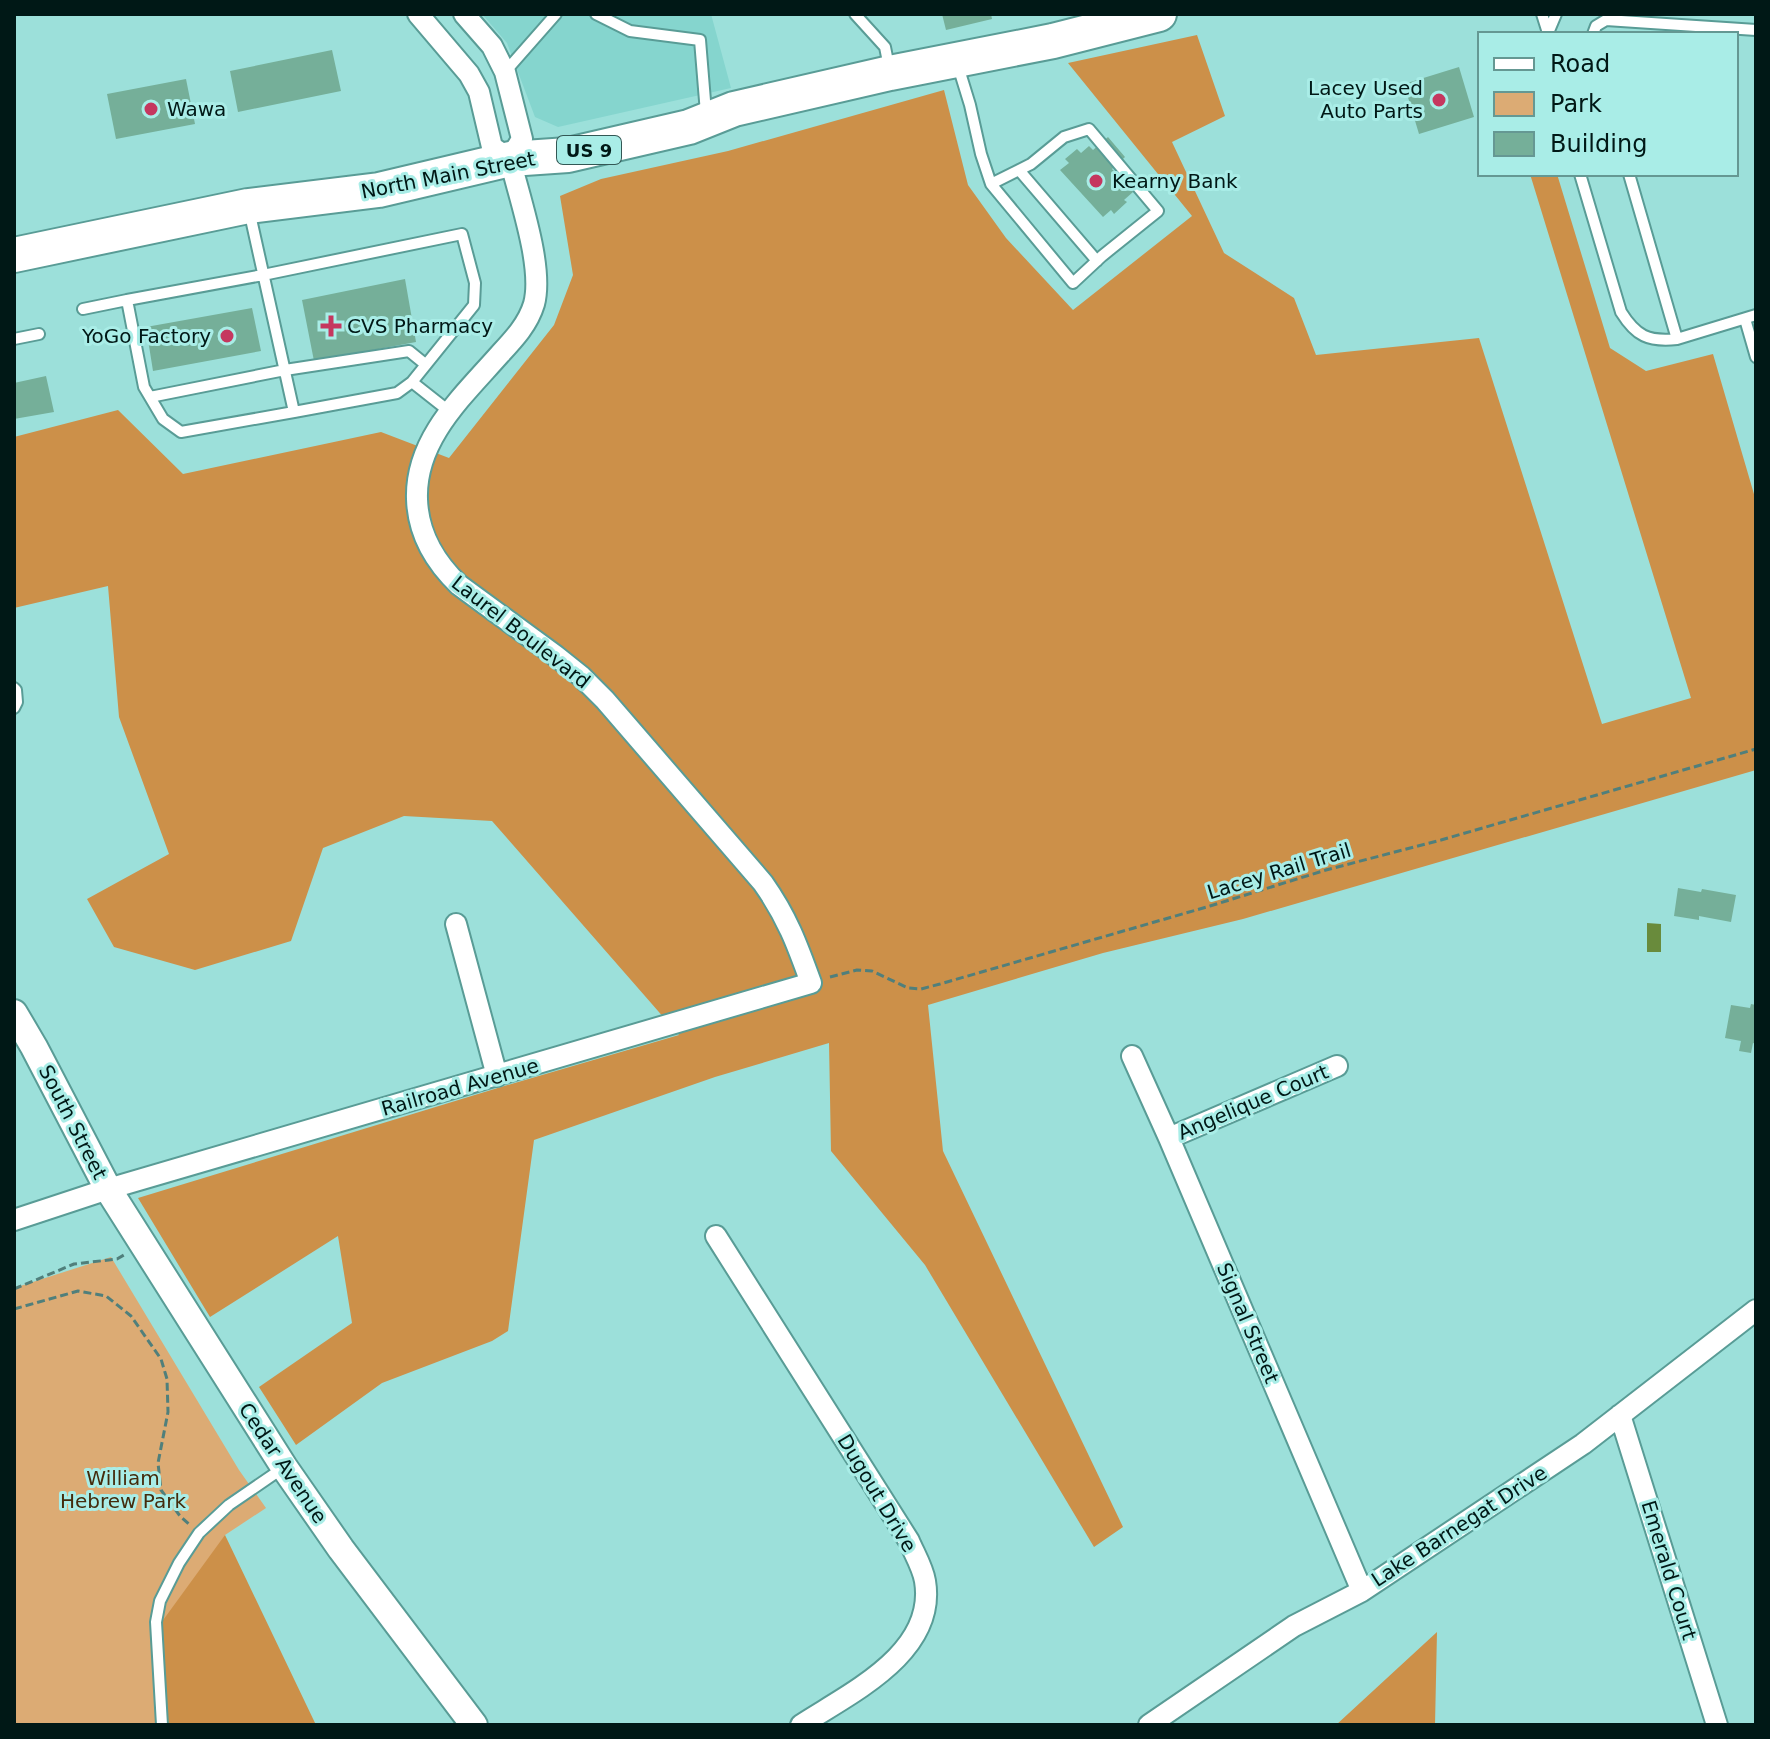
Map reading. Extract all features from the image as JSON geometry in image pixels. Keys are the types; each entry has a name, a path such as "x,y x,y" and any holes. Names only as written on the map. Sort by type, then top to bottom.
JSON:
{"highway":[{"name":"North Main Street","path":"14,255 248,206 379,190 510,159 568,155 689,127 734,109 890,73 1053,41 1159,14"}],"street":[{"name":"Laurel Boulevard","path":"418,14 469,74 479,92 492,147 510,159 537,280 534,303 520,332 450,412 422,457 416,484 423,535 443,570 459,585 556,656 605,700 763,883 781,908 811,983"},
{"name":"Laurel Boulevard","path":"464,14 492,46 505,72 522,139 510,159"},
{"path":"456,924 497,1076"},
{"name":"Railroad Avenue","path":"14,1220 108,1189 811,983"},
{"name":"South Street","path":"14,1013 108,1189"},
{"name":"Signal Street","path":"1132,1056 1362,1591"},
{"name":"Angelique Court","path":"1169,1138 1337,1066"},
{"name":"Cedar Avenue","path":"108,1189 284,1467 341,1549 474,1725"},
{"name":"Dugout Drive","path":"716,1236 909,1541 925,1579 923,1619 909,1646 888,1667 801,1725"},
{"name":"Lake Barnegat Drive","path":"1149,1725 1294,1626 1362,1591 1583,1444 1756,1310"},
{"name":"Emerald Court","path":"1620,1415 1717,1725"}],"lane":[{"path":"505,72 556,14"},
{"path":"596,14 630,31 700,40 707,119"},
{"path":"855,14 885,47 890,73"},
{"path":"1594,32 1596,26 1606,20 1756,30"},
{"path":"956,60 991,184 1073,283 1158,211 1089,129 1064,137 1031,164 991,184"},
{"path":"1019,170 1097,261"},
{"path":"1581,176 1621,312 1630,327 1642,336 1666,340 1750,317 1756,357"},
{"path":"1630,176 1677,339"},
{"path":"248,206 294,412"},
{"path":"83,309 127,300 263,275 462,234 475,283 474,305 412,382 397,393 181,432 163,419 144,387 127,300"},
{"path":"14,339 39,334"},
{"path":"150,397 285,370 409,351 425,364"},
{"path":"412,382 450,412"},
{"path":"14,688 17,702 14,708"},
{"path":"162,1725 156,1622 160,1601 179,1563 199,1533 229,1505 284,1467"}],"path":[{"name":"Lacey Rail Trail","path":"811,983 857,970 872,971 908,988 921,989 1326,870 1756,749"},
{"path":"14,1289 74,1264 117,1259 129,1252"},
{"path":"14,1309 78,1291 106,1296 131,1316 161,1359 167,1379 168,1412 158,1463 161,1490 180,1516 199,1533"}],"shaded area":[{"path":"482,14 711,14 731,88 558,127 535,117 507,43"},
{"path":"1197,35 1225,116 1172,142 1224,253 1294,298 1316,355 1479,338 1602,724 1691,698 1531,176 1558,176 1610,348 1646,371 1713,354 1756,501 1756,770 1243,919 1103,953 928,1005 943,1151 1123,1527 1094,1547 925,1265 831,1151 829,1043 715,1077 534,1140 508,1331 492,1341 382,1383 296,1445 259,1387 352,1323 338,1236 210,1317 138,1198 679,1035 492,821 404,816 323,848 291,941 195,970 114,947 87,899 169,854 119,717 108,586 14,608 14,437 118,410 183,474 381,432 449,458 554,325 573,275 560,196 601,179 728,151 944,90 968,185 1006,238 1073,310 1192,216 1068,63"},
{"path":"1647,923 1661,924 1661,952 1647,952"},
{"path":"225,1535 316,1725 166,1725 153,1634"},
{"path":"1437,1632 1435,1725 1336,1725"}],"green space":[{"name":"William Hebrew Park","path":"111,1257 239,1470 266,1508 225,1535 166,1725 14,1725 14,1288"}],"building":[{"path":"942,14 991,14 992,19 946,30"},
{"name":"Wawa","path":"332,50 341,91 238,112 230,71"},
{"name":"Lacey Used Auto Parts","path":"1459,67 1474,117 1419,134 1404,84"},
{"name":"Wawa","path":"186,79 195,124 116,139 107,94"},
{"name":"Kearny Bank","path":"1108,137 1125,157 1112,169 1133,192 1114,214 1111,210 1103,217 1060,170 1069,163 1065,159 1077,149 1081,153 1089,146 1093,150"},
{"path":"405,279 416,342 314,361 302,300"},
{"path":"252,308 261,351 153,371 146,327"},
{"path":"46,376 54,412 14,419 14,383"},
{"path":"1678,888 1736,895 1731,922 1699,916 1699,920 1674,916"},
{"path":"1751,1004 1756,1005 1756,1044 1753,1043 1751,1053 1739,1051 1741,1041 1725,1038 1731,1005 1750,1008"}],"place":[{"name":"Lacey Used Auto Parts","path":"1439,100"},
{"name":"Wawa","path":"151,109"},
{"name":"Kearny Bank","path":"1096,181"},
{"name":"CVS Pharmacy","path":"331,326"},
{"name":"YoGo Factory","path":"227,336"}]}
